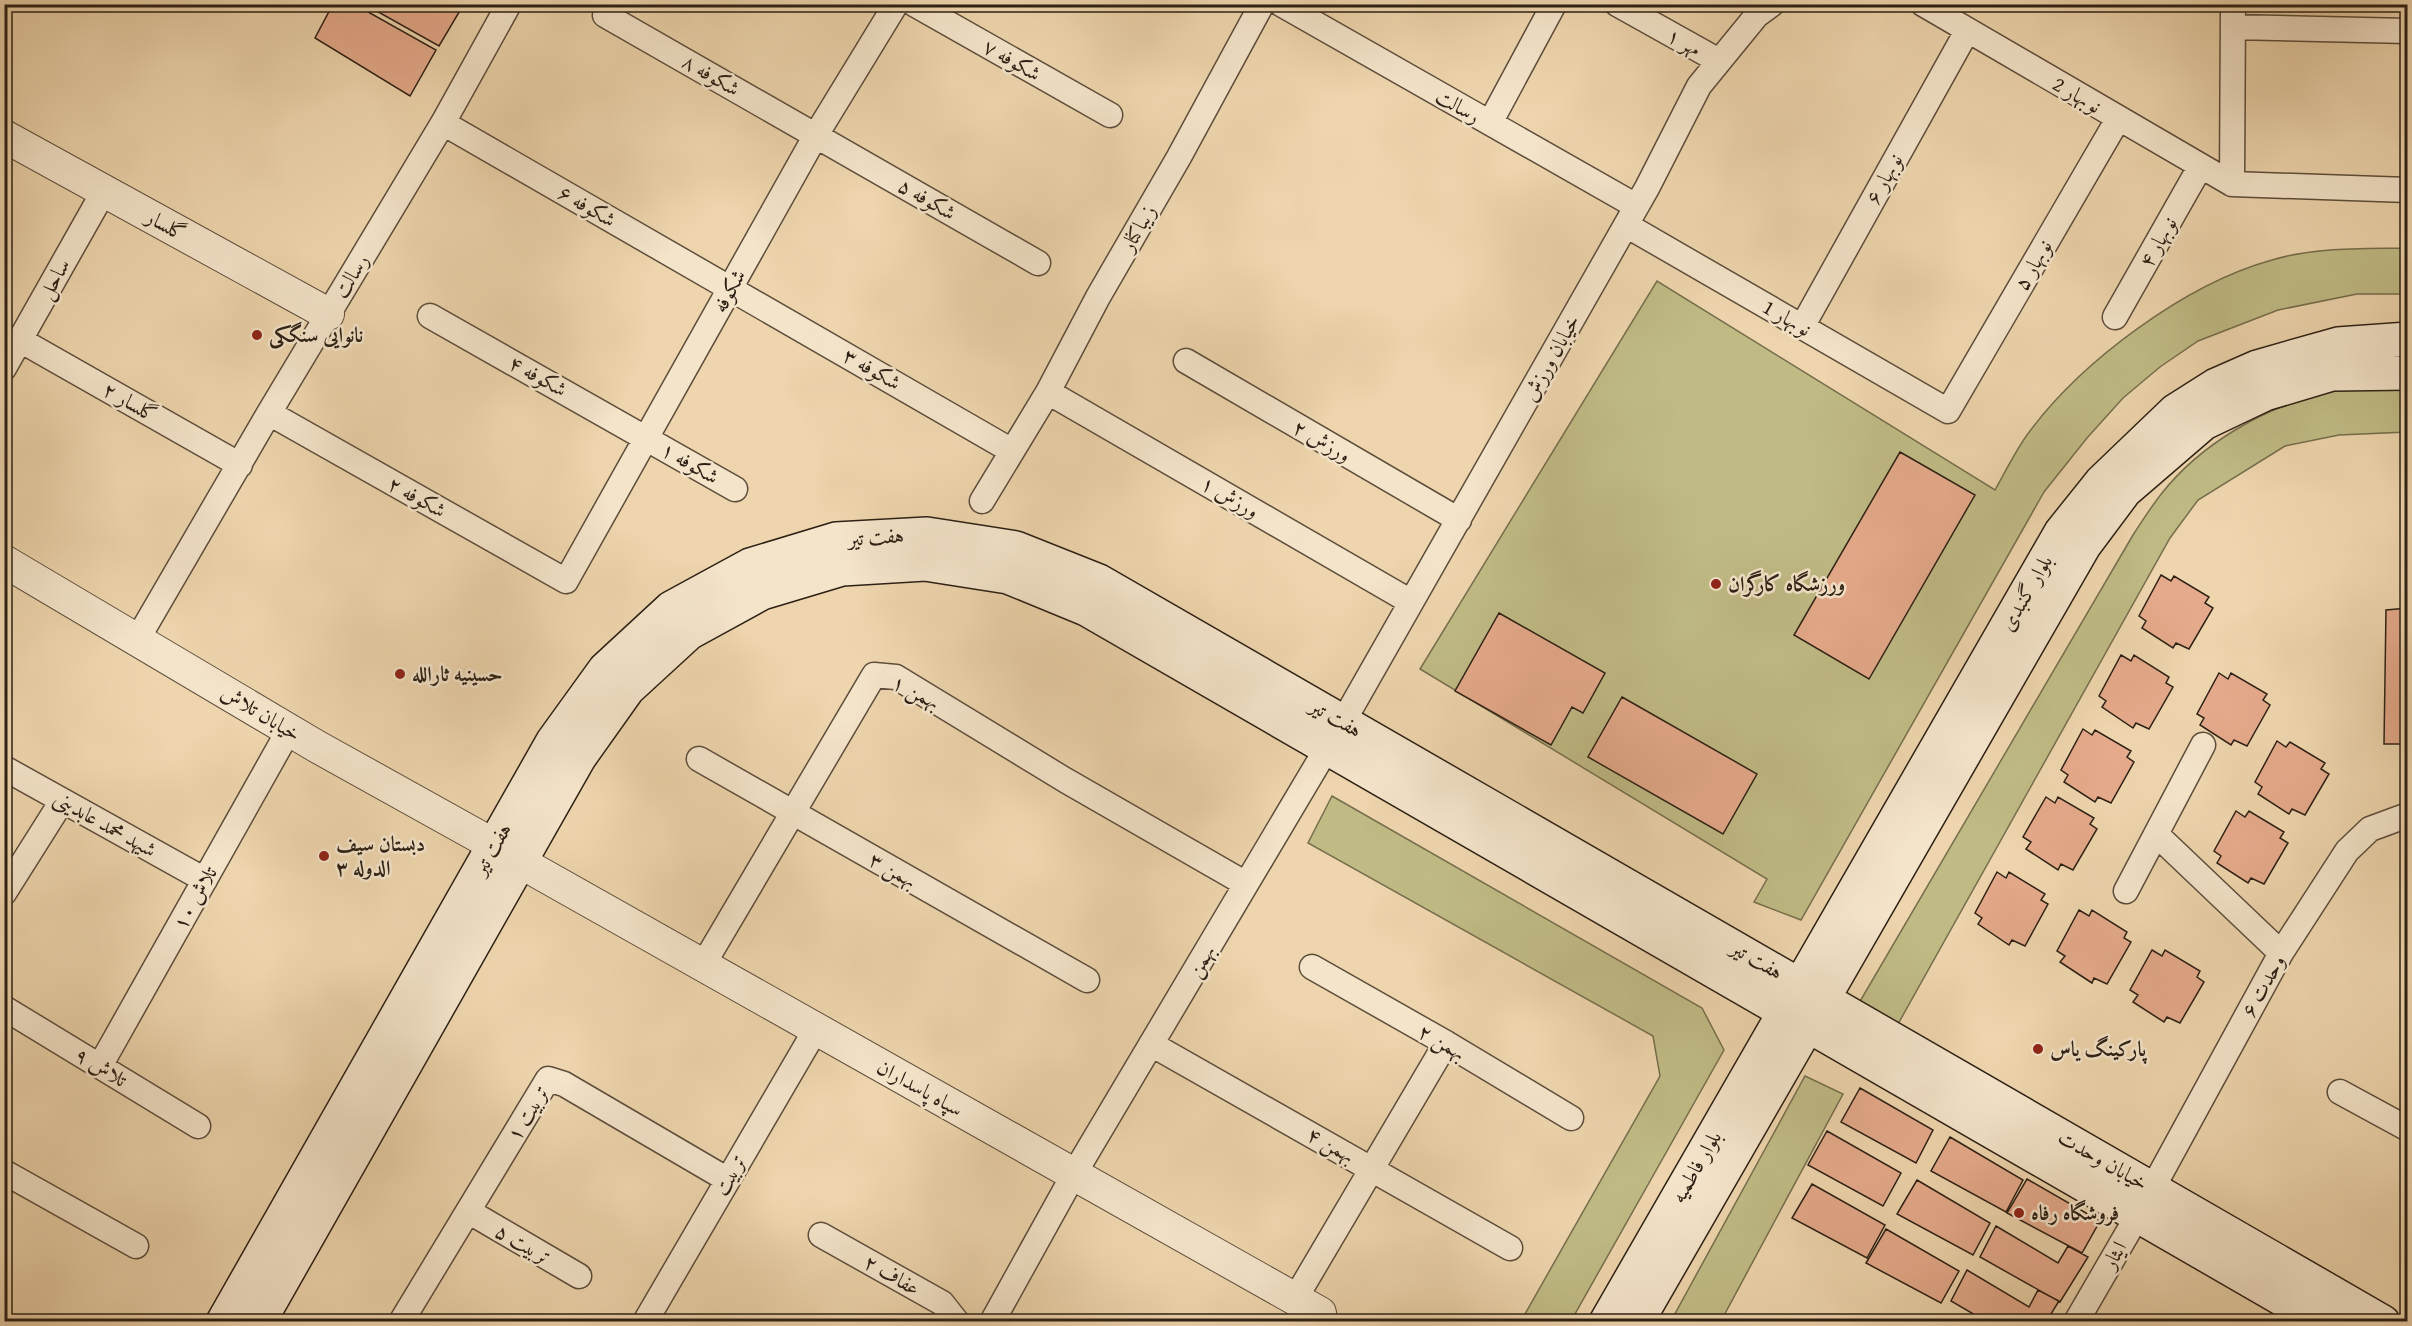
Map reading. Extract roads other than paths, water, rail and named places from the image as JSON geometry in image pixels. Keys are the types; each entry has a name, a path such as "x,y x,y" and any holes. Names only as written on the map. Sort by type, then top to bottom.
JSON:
{"main road":[{"name":"بلوار گنبدی","path":"1804,1005 2061,532 2102,482 2175,411 2216,386 2257,367 2338,344 2408,339"},
{"name":"بلوار گنبدی","path":"1804,1005 2084,546 2125,491 2204,423 2265,394 2332,374 2408,373"},
{"name":"هفت تیر","path":"223,1322 507,854 628,689 689,633 762,593 842,569 925,564 1008,578 1086,609 1335,735 1804,1005"},
{"name":"هفت تیر","path":"259,1322 507,854"},
{"name":"خیابان وحدت","path":"1804,1005 2145,1202 2383,1322"},
{"name":"بلوار فاطمیه","path":"1606,1322 1804,1005"},
{"name":"بلوار فاطمیه","path":"1637,1322 1804,1005"},
{"name":"خیابان وحدت","path":"2145,1202 2322,1322"}],"street":[{"name":"رسالت","path":"137,640 269,413 443,123 508,4"},
{"name":"شکوفه","path":"566,580 816,135 896,4"},
{"name":"شکوفه ۷","path":"914,4 1110,115"},
{"name":"زیباکنار","path":"982,501 1048,392 1098,297 1174,166 1262,4"},
{"name":"رسالت","path":"1281,4 1490,123 1631,216"},
{"path":"1490,123 1554,4"},
{"name":"مهر ۱","path":"1617,4 1719,62"},
{"name":"خیابان ورزش","path":"1335,735 1631,216 1699,86 1757,15 1772,4"},
{"name":"نوبهار 2","path":"1923,4 2232,184"},
{"name":"شکوفه ۸","path":"605,15 816,135"},
{"path":"2408,31 2233,16 2232,184 2408,190"},
{"name":"نوبهار ۶","path":"1802,327 1967,31"},
{"name":"نوبهار ۵","path":"1948,411 2118,119"},
{"name":"شکوفه ۶","path":"443,123 731,288"},
{"name":"شکوفه ۵","path":"816,135 1038,262"},
{"name":"گلسار","path":"4,136 328,314"},
{"name":"نوبهار ۴","path":"2115,317 2200,167"},
{"name":"ساحل","path":"4,368 105,191"},
{"name":"نوبهار 1","path":"1631,216 1802,327 1948,411"},
{"name":"شکوفه ۳","path":"731,288 1012,451"},
{"name":"شکوفه ۴","path":"430,316 646,436"},
{"name":"گلسار ۲","path":"20,340 240,465"},
{"name":"ورزش ۲","path":"1186,361 1459,520"},
{"name":"ورزش ۱","path":"1048,392 1411,602"},
{"name":"شکوفه ۲","path":"269,413 566,580"},
{"name":"شکوفه ۱","path":"646,436 735,489"},
{"name":"خیابان تلاش","path":"4,561 507,854"},
{"name":"بهمن ۱","path":"703,965 874,675 896,677 1065,780 1246,884"},
{"name":"تلاش ۱۰","path":"100,1066 289,729"},
{"name":"بهمن","path":"992,1322 1074,1174 1335,735"},
{"path":"2126,891 2203,745"},
{"name":"بهمن ۳","path":"699,759 1087,980"},
{"name":"شیهد محمد عابدینی","path":"4,768 205,880"},
{"path":"4,893 62,801"},
{"name":"وحدت ۶","path":"2145,1202 2281,953 2348,851 2370,829 2408,815"},
{"path":"2156,834 2281,953"},
{"name":"سپاه پاسداران","path":"507,854 1312,1311"},
{"name":"بهمن ۲","path":"1312,968 1446,1043 1571,1118"},
{"name":"تلاش ۹","path":"4,1008 198,1126"},
{"name":"تربیت","path":"650,1320 816,1029"},
{"path":"1312,1311 1372,1168 1446,1043"},
{"name":"بهمن ۴","path":"1151,1044 1510,1248"},
{"name":"تربیت ۱","path":"400,1322 548,1079 564,1084 728,1180"},
{"path":"2340,1092 2408,1129"},
{"path":"4,1172 136,1246"},
{"name":"ایثار","path":"2076,1322 2145,1202"},
{"name":"تربیت ۵","path":"468,1211 579,1276"},
{"name":"عفاف ۲","path":"821,1235 942,1303 957,1322"}],"place":[{"name":"نانوایی سنگکی","path":"257,335"},
{"name":"ورزشگاه کارگران","path":"1716,584"},
{"name":"حسینیه ثارالله","path":"400,674"},
{"name":"دبستان سیف الدوله ۳","path":"324,856"},
{"name":"پارکینگ یاس","path":"2038,1049"},
{"name":"فروشگاه رفاه","path":"2019,1213"}]}
